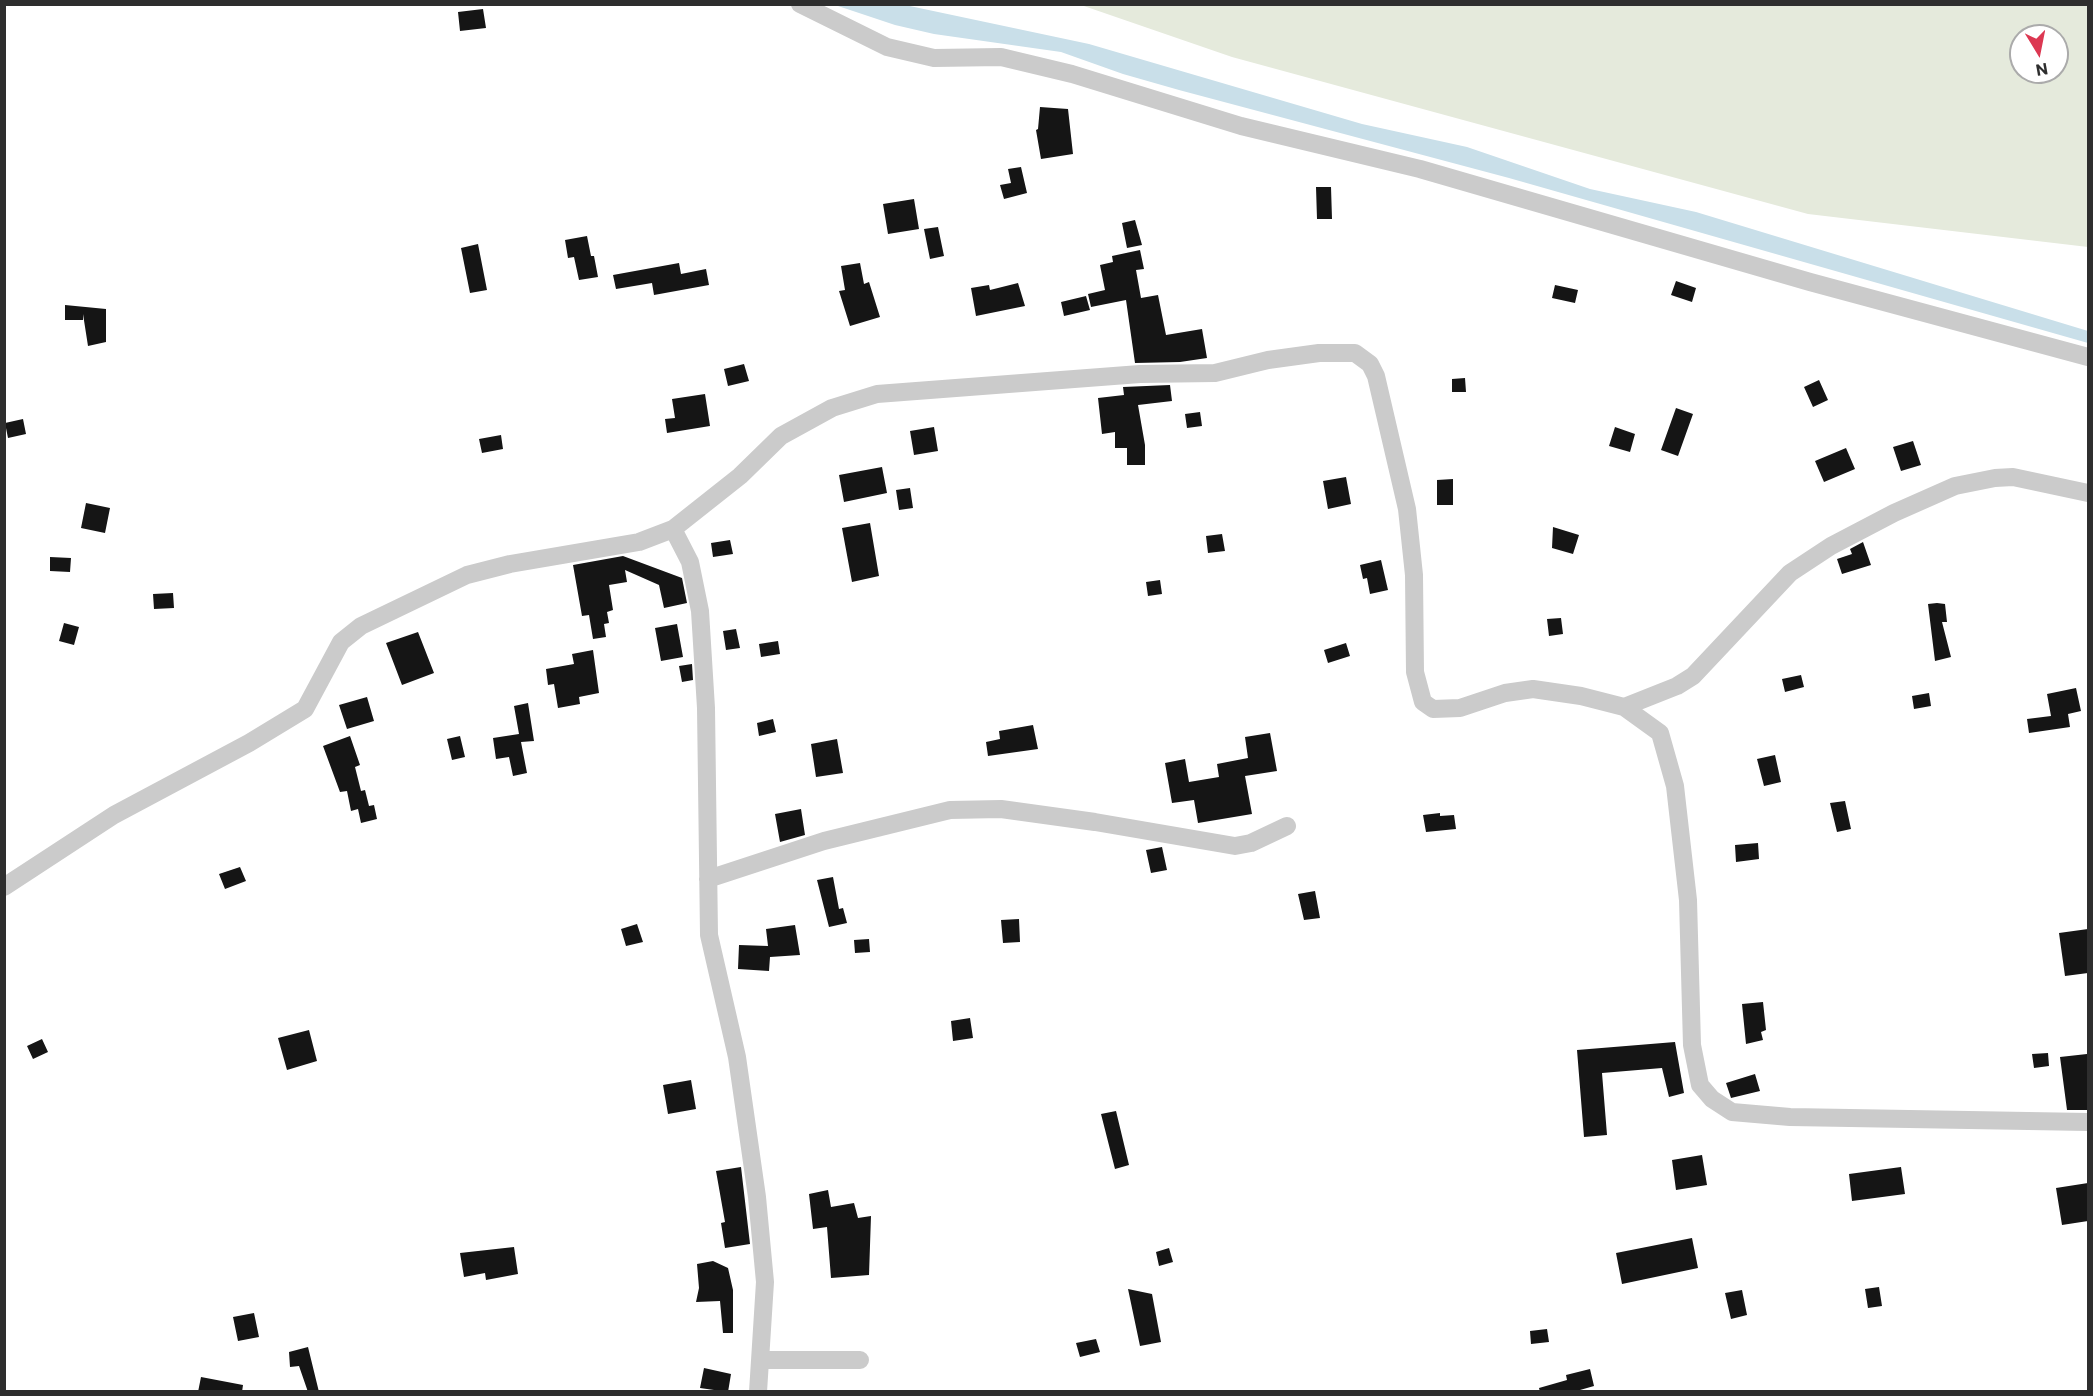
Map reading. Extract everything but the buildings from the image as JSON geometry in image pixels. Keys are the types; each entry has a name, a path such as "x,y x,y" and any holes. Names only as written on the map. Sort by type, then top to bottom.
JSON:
{"street":[{"path":"800,4 819,11 887,47 934,58 1001,57 1072,74 1241,126 1420,169 1810,282 2088,357"},
{"path":"4,887 114,815 299,714 305,709 341,642 361,626 467,575 510,564 639,542 673,529 740,476 781,436 832,408 877,394 1140,374 1215,373 1268,360 1319,353 1355,353 1370,364 1376,376 1407,509 1414,575 1415,672 1423,702 1433,709 1460,708 1505,693 1533,689 1581,696 1624,707 1660,733 1675,786 1688,900 1692,1045 1700,1085 1712,1100 1732,1112 1790,1117 2088,1122"},
{"path":"1624,707 1670,689 1693,676 1790,573 1831,546 1894,513 1955,486 1995,478 2024,479 2088,493"},
{"path":"673,529 690,562 700,611 706,708 709,935 737,1058 757,1197 765,1282 758,1392"},
{"path":"708,879 824,841 950,810 1000,808 1234,846 1251,843 1287,826"},
{"path":"760,1360 860,1360"}],"shaded area":[{"path":"1081,5 2088,5 2088,247 1808,214 1232,57"}],"water":[{"path":"835,5 905,5 1089,44 1362,124 1467,147 1590,189 1696,212 2088,331 2088,343 1509,178 1179,90 1123,74 1061,52 934,34 895,25"}]}
